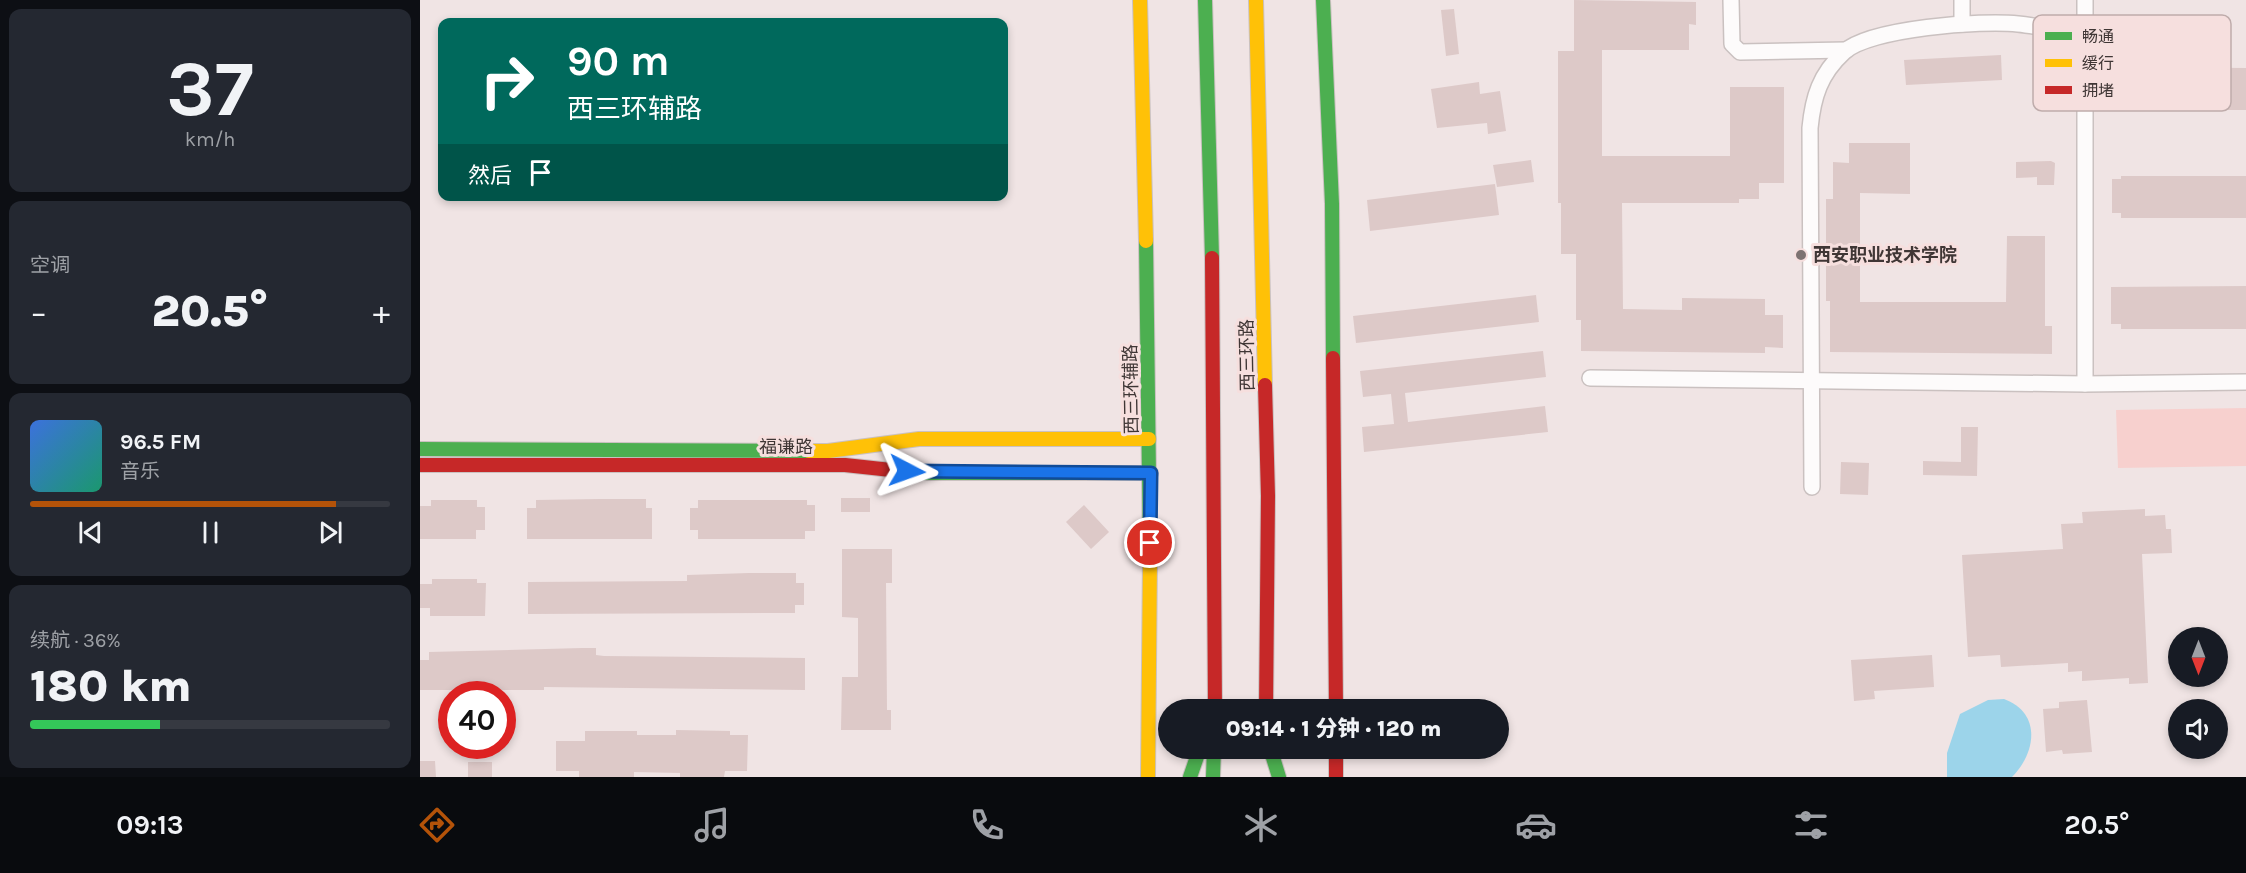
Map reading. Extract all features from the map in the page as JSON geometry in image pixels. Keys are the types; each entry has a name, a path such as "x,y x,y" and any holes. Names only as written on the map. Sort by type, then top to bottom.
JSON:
{"main road":[{"name":"西三环辅路","path":"1140,0 1151,473 1148,777"},
{"name":"西三环路","path":"1205,0 1213,296 1214,699"},
{"name":"西三环路","path":"1256,0 1268,484 1266,699"},
{"path":"1323,0 1332,204 1336,699"},
{"name":"福谦路","path":"420,449 828,451 919,439 1149,439"},
{"name":"福谦路","path":"420,465 845,465 927,473 1151,473"},
{"path":"1190,777 1196,759"},
{"path":"1214,759 1214,777"},
{"path":"1265,777 1267,759"},
{"path":"1272,759 1279,777"},
{"path":"1336,759 1336,777"}],"street":[{"path":"1731,0 1732,44 1740,52 1846,50 1893,33 1962,24 2017,24 2033,27"},
{"path":"1962,0 1962,24"},
{"path":"1812,487 1810,128 1812,100 1823,76 1846,50"},
{"path":"2085,111 2085,384"},
{"path":"1590,378 2085,384 2246,382"}],"shaded area":[{"path":"2246,408 2246,466 2118,468 2116,410"}],"water":[{"path":"2004,699 2016,705 2025,714 2030,724 2030,745 2020,767 2012,777 1947,777 1947,753 1960,714 1988,700"}],"building":[{"path":"1574,0 1696,2 1696,25 1689,24 1689,50 1602,50 1602,156 1730,156 1730,87 1784,87 1784,183 1759,183 1759,199 1739,199 1739,203 1622,203 1623,309 1682,310 1682,298 1765,299 1765,315 1783,315 1783,348 1765,347 1765,353 1581,351 1581,320 1576,320 1576,254 1561,254 1561,203 1558,203 1558,51 1574,51"},
{"path":"1454,9 1459,54 1446,56 1441,10"},
{"path":"2001,55 2002,80 1906,85 1904,60"},
{"path":"2231,68 2246,68 2246,110 2231,110"},
{"path":"1479,82 1480,94 1500,91 1506,131 1488,134 1487,123 1437,128 1431,89"},
{"path":"1849,143 1910,143 1910,194 1860,193 1860,302 2006,302 2007,236 2045,236 2045,326 2052,326 2052,354 1830,352 1830,301 1826,301 1826,199 1833,199 1833,162 1849,163"},
{"path":"1531,160 1534,182 1497,187 1493,165"},
{"path":"2051,161 2055,163 2054,185 2037,185 2037,177 2016,178 2016,162"},
{"path":"2121,176 2246,176 2246,218 2121,218 2121,213 2112,213 2112,179 2121,179"},
{"path":"1495,184 1499,215 1370,231 1367,200"},
{"path":"2246,286 2246,329 2121,329 2121,324 2111,324 2111,287"},
{"path":"1536,295 1539,322 1356,343 1353,316"},
{"path":"1543,351 1546,377 1405,393 1408,422 1545,406 1548,432 1364,452 1362,427 1394,424 1391,394 1363,397 1360,371"},
{"path":"1961,427 1978,427 1977,476 1923,475 1923,461 1961,462"},
{"path":"1841,462 1869,463 1868,495 1840,494"},
{"path":"841,498 870,498 870,512 841,512"},
{"path":"646,499 646,508 652,508 652,539 527,539 527,508 536,508 536,500"},
{"path":"431,500 477,500 477,507 485,507 485,530 476,530 476,539 420,539 420,506 431,506"},
{"path":"698,500 807,500 807,505 815,505 815,531 805,531 805,539 698,539 698,530 690,530 690,508 698,508"},
{"path":"1084,505 1109,532 1091,549 1066,522"},
{"path":"2145,509 2145,516 2165,515 2166,529 2171,529 2172,553 2142,554 2148,683 2129,684 2129,678 2082,681 2082,671 2068,672 2068,663 2001,667 2000,655 1968,657 1962,555 2063,549 2061,524 2083,523 2082,512"},
{"path":"842,549 892,549 892,583 886,583 887,710 891,710 891,730 841,730 842,677 858,677 858,618 842,617"},
{"path":"796,573 796,583 804,583 804,605 795,605 795,613 528,614 528,582 687,581 687,575"},
{"path":"432,579 477,579 477,583 486,583 485,616 430,616 430,608 420,608 420,584 432,584"},
{"path":"596,648 596,655 604,656 805,658 805,690 544,687 544,690 516,690 516,681 438,681 438,690 420,690 420,660 429,660 429,652"},
{"path":"1932,655 1934,687 1874,691 1875,699 1854,701 1851,660"},
{"path":"2087,700 2092,752 2063,754 2062,750 2046,752 2043,709 2059,708 2059,702"},
{"path":"676,730 730,731 730,735 748,735 747,771 725,771 724,777 680,777 680,773 634,772 634,777 579,777 579,771 556,771 556,741 585,741 585,731 637,731 637,735 676,735"},
{"path":"420,761 435,761 436,777 420,777"},
{"path":"468,762 492,762 492,777 468,777"}],"traffic: fast":[{"path":"1205,0 1212,258"},
{"path":"1323,0 1332,204 1333,358"},
{"path":"1146,241 1150,556"},
{"path":"420,449 809,451"},
{"path":"891,470 927,473 1151,473"},
{"path":"1190,777 1196,759"},
{"path":"1213,777 1214,759"},
{"path":"1273,759 1279,777"}],"traffic: slow":[{"path":"1140,0 1146,241"},
{"path":"1256,0 1265,385"},
{"path":"809,451 828,451 919,439 1149,439"},
{"path":"1148,777 1150,556"}],"traffic: jam":[{"path":"1212,258 1215,699"},
{"path":"1333,358 1336,699"},
{"path":"1265,385 1268,496 1266,699"},
{"path":"420,465 845,465 891,470"},
{"path":"1336,759 1336,777"}],"place":[{"name":"西安职业技术学院","path":"1801,255"}],"route":[{"path":"907,471 927,473 1151,473 1150,543"}]}
